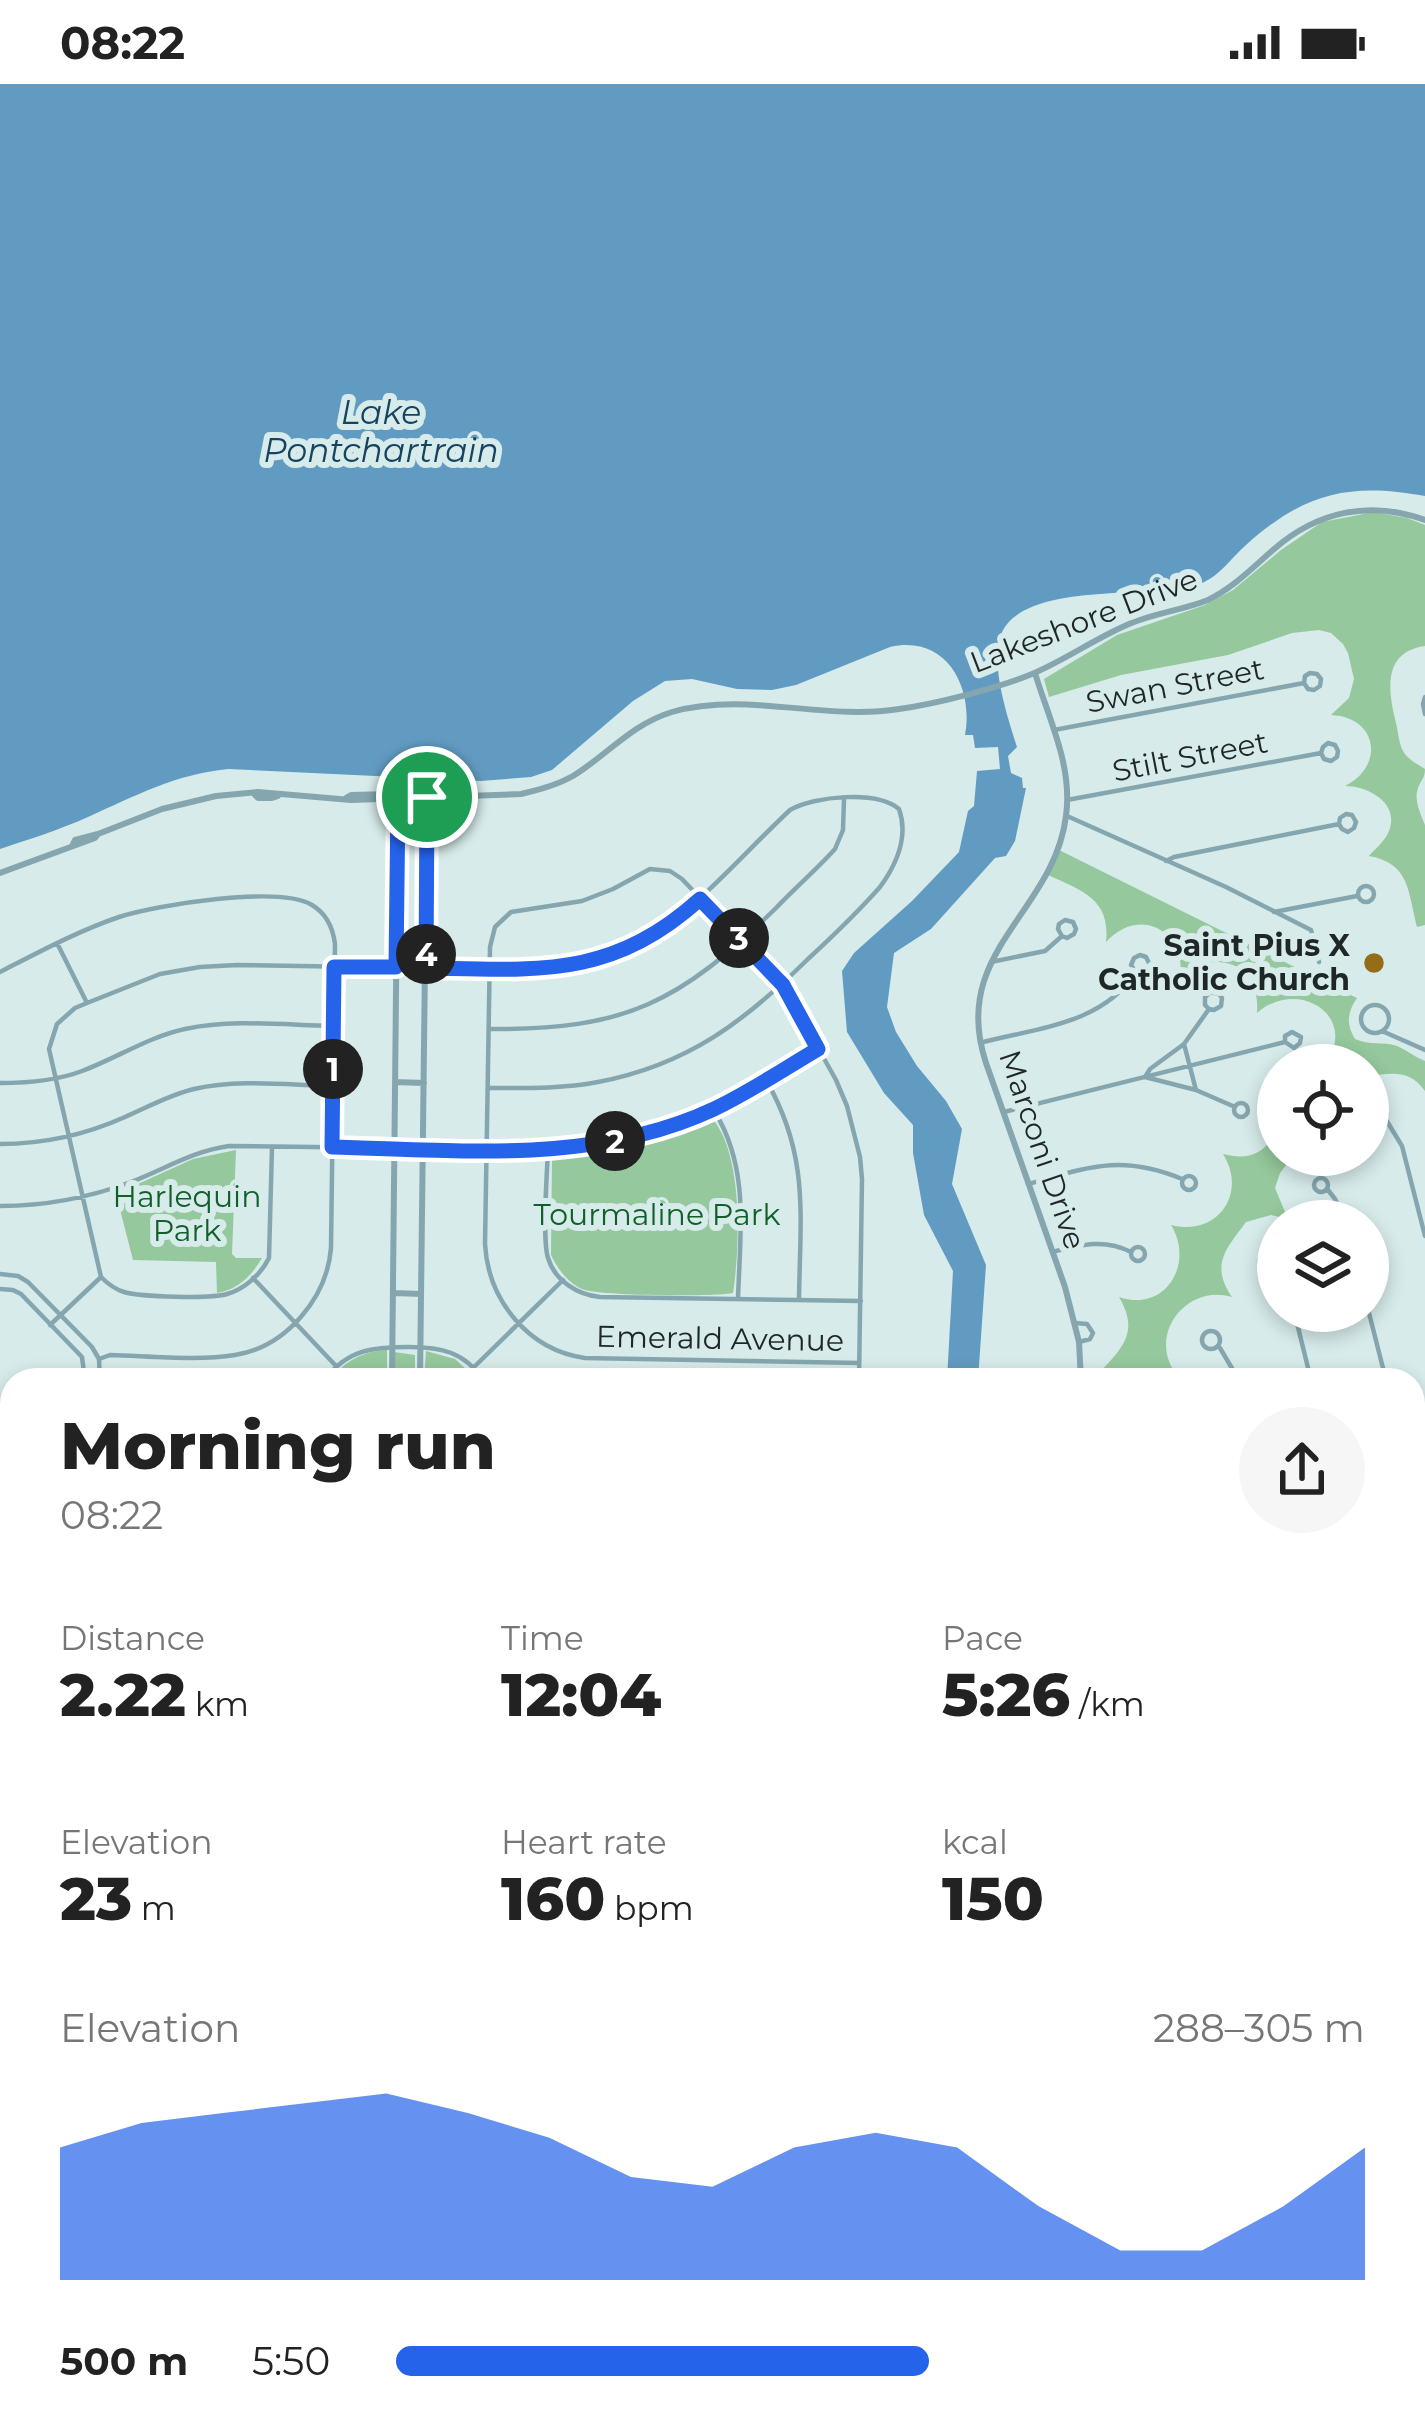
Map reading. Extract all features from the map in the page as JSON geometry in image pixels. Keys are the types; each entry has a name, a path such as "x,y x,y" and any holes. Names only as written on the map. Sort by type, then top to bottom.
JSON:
{"street":[{"name":"Lakeshore Drive","path":"0,873 84,837 216,796 351,800 521,794 574,775 636,728 669,713 742,705 897,710 958,695 1035,673 1132,622 1216,596 1290,536 1321,519 1375,508 1425,520"},
{"name":"Marconi Drive","path":"1035,673 1065,766 1066,816 1046,874 992,962 977,1005 980,1043 1075,1323 1081,1368"},
{"name":"Swan Street","path":"1054,730 1304,683"},
{"path":"1425,697 1425,714"},
{"name":"Stilt Street","path":"1067,800 1321,753"},
{"path":"420,1368 427,797"},
{"path":"392,1368 398,799"},
{"path":"272,1146 270,1247 265,1265 253,1278 241,1288 216,1296 130,1294 112,1287 100,1277 49,1049 53,1032 62,1018 86,1003 177,970 237,965 556,968 599,959 646,940 679,918 790,810 816,799 883,799 895,804 903,824 890,874 753,1012 713,1039 612,1079 571,1086 488,1088"},
{"path":"489,1029 568,1027 632,1012 701,976 835,849 843,830 844,799"},
{"path":"1066,816 1311,930 1319,962"},
{"path":"398,824 409,818 427,822"},
{"path":"1166,861 1339,824"},
{"path":"518,1323 493,1288 485,1260 492,933 511,913 582,901 650,868 670,871 783,985 847,1106 860,1157 863,1201 860,1368"},
{"path":"1274,912 1358,896"},
{"path":"0,972 120,917 213,899 291,899 310,904 327,918 334,935 329,1266 316,1297 295,1322 264,1345 236,1355 110,1355 99,1359"},
{"path":"992,962 1045,951 1062,936"},
{"path":"56,943 86,1003"},
{"path":"980,1043 1088,1015 1113,999 1136,972"},
{"path":"1382,1030 1388,1015 1379,1006 1370,1006 1361,1016 1369,1031 1382,1030 1425,1050"},
{"path":"1145,1077 1184,1044 1209,1009"},
{"path":"0,1083 76,1073 182,1030 229,1024 333,1026"},
{"path":"1004,1112 1285,1042"},
{"path":"1184,1044 1196,1090"},
{"path":"0,1206 82,1198 196,1152 229,1146 548,1150 630,1138 713,1109 818,1049"},
{"path":"1145,1077 1196,1090 1234,1107"},
{"path":"766,1080 788,1122 798,1165 800,1300"},
{"path":"395,1082 424,1083"},
{"path":"0,1144 68,1138 202,1088 333,1086"},
{"path":"713,1109 738,1168 739,1299"},
{"path":"1389,1125 1402,1146 1425,1236"},
{"path":"548,1150 547,1256 562,1280 588,1296 861,1301"},
{"path":"1028,1184 1126,1164 1182,1179"},
{"path":"1327,1190 1336,1200"},
{"path":"1052,1252 1092,1243 1131,1252"},
{"path":"0,1274 24,1278 92,1347 99,1368"},
{"path":"50,1325 100,1277"},
{"path":"253,1278 336,1366 360,1351 420,1347 453,1352 474,1367 562,1280"},
{"path":"0,1289 17,1292 82,1358 86,1368"},
{"path":"393,1293 421,1294"},
{"name":"Emerald Avenue","path":"518,1323 551,1348 585,1358 860,1363"},
{"path":"1075,1323 1087,1324 1093,1334 1079,1342"},
{"path":"1299,1332 1308,1368"},
{"path":"1374,1332 1383,1368"},
{"path":"1219,1346 1232,1368"}],"green space":[{"path":"1374,512 1425,525 1425,646 1401,656 1390,686 1402,748 1425,769 1417,796 1425,825 1425,925 1417,927 1400,872 1369,856 1389,831 1386,804 1363,789 1345,786 1366,767 1371,744 1359,724 1331,715 1349,698 1354,679 1348,653 1331,633 1292,633 1228,655 1121,675 1049,697 1044,679 1117,635 1205,605 1233,590 1322,522"},
{"path":"1057,849 1357,998 1349,1019 1355,1039 1387,1044 1334,1044 1330,1018 1306,1001 1273,1003 1257,1013 1252,983 1234,966 1209,963 1181,975 1175,945 1156,928 1132,926 1106,942 1098,905 1046,874"},
{"path":"1389,1044 1425,1061 1425,1091 1406,1076 1392,1074"},
{"name":"Tourmaline Park","path":"709,1115 720,1131 734,1174 738,1225 733,1293 609,1293 572,1283 551,1255 552,1159 556,1154 634,1140"},
{"name":"Harlequin Park","path":"236,1150 232,1254 262,1258 249,1276 217,1293 216,1262 133,1260 116,1194 193,1159"},
{"path":"1255,1153 1257,1176 1279,1176 1275,1188 1280,1200 1257,1200 1257,1219 1246,1222 1227,1249 1222,1276 1232,1297 1200,1298 1176,1316 1166,1344 1173,1368 1103,1368 1127,1333 1126,1311 1119,1297 1135,1300 1162,1292 1177,1269 1179,1255 1171,1225 1202,1225 1214,1218 1224,1209 1232,1184 1223,1154"},
{"path":"387,1350 387,1368 341,1368 355,1358"},
{"path":"426,1351 455,1359 465,1368 425,1368"},
{"path":"394,1352 415,1355 415,1368 393,1368"}],"water":[{"name":"Lake Pontchartrain","path":"0,84 1425,84 1425,496 1373,490 1329,496 1267,527 1204,582 1045,602 1024,611 1001,634 1000,683 1017,747 1008,756 1011,773 1022,778 1026,788 1015,841 1006,856 995,858 931,929 894,953 887,1007 896,1032 962,1129 952,1184 986,1265 979,1368 948,1368 953,1271 924,1215 913,1125 884,1093 847,1032 842,971 854,953 959,852 968,811 974,806 977,771 1000,769 998,747 975,748 973,735 965,735 965,699 952,668 941,656 910,645 890,647 772,690 737,689 692,679 665,681 633,701 552,770 531,777 481,781 228,769 173,781 0,849"}],"place":[{"name":"Saint Pius X Catholic Church","path":"1374,963"}],"route":[{"path":"427,797 426,968 538,970 599,959 646,940 700,899 783,985 818,1049 713,1109 609,1142 548,1150 332,1147 334,967 396,967 398,799 427,797"}]}
